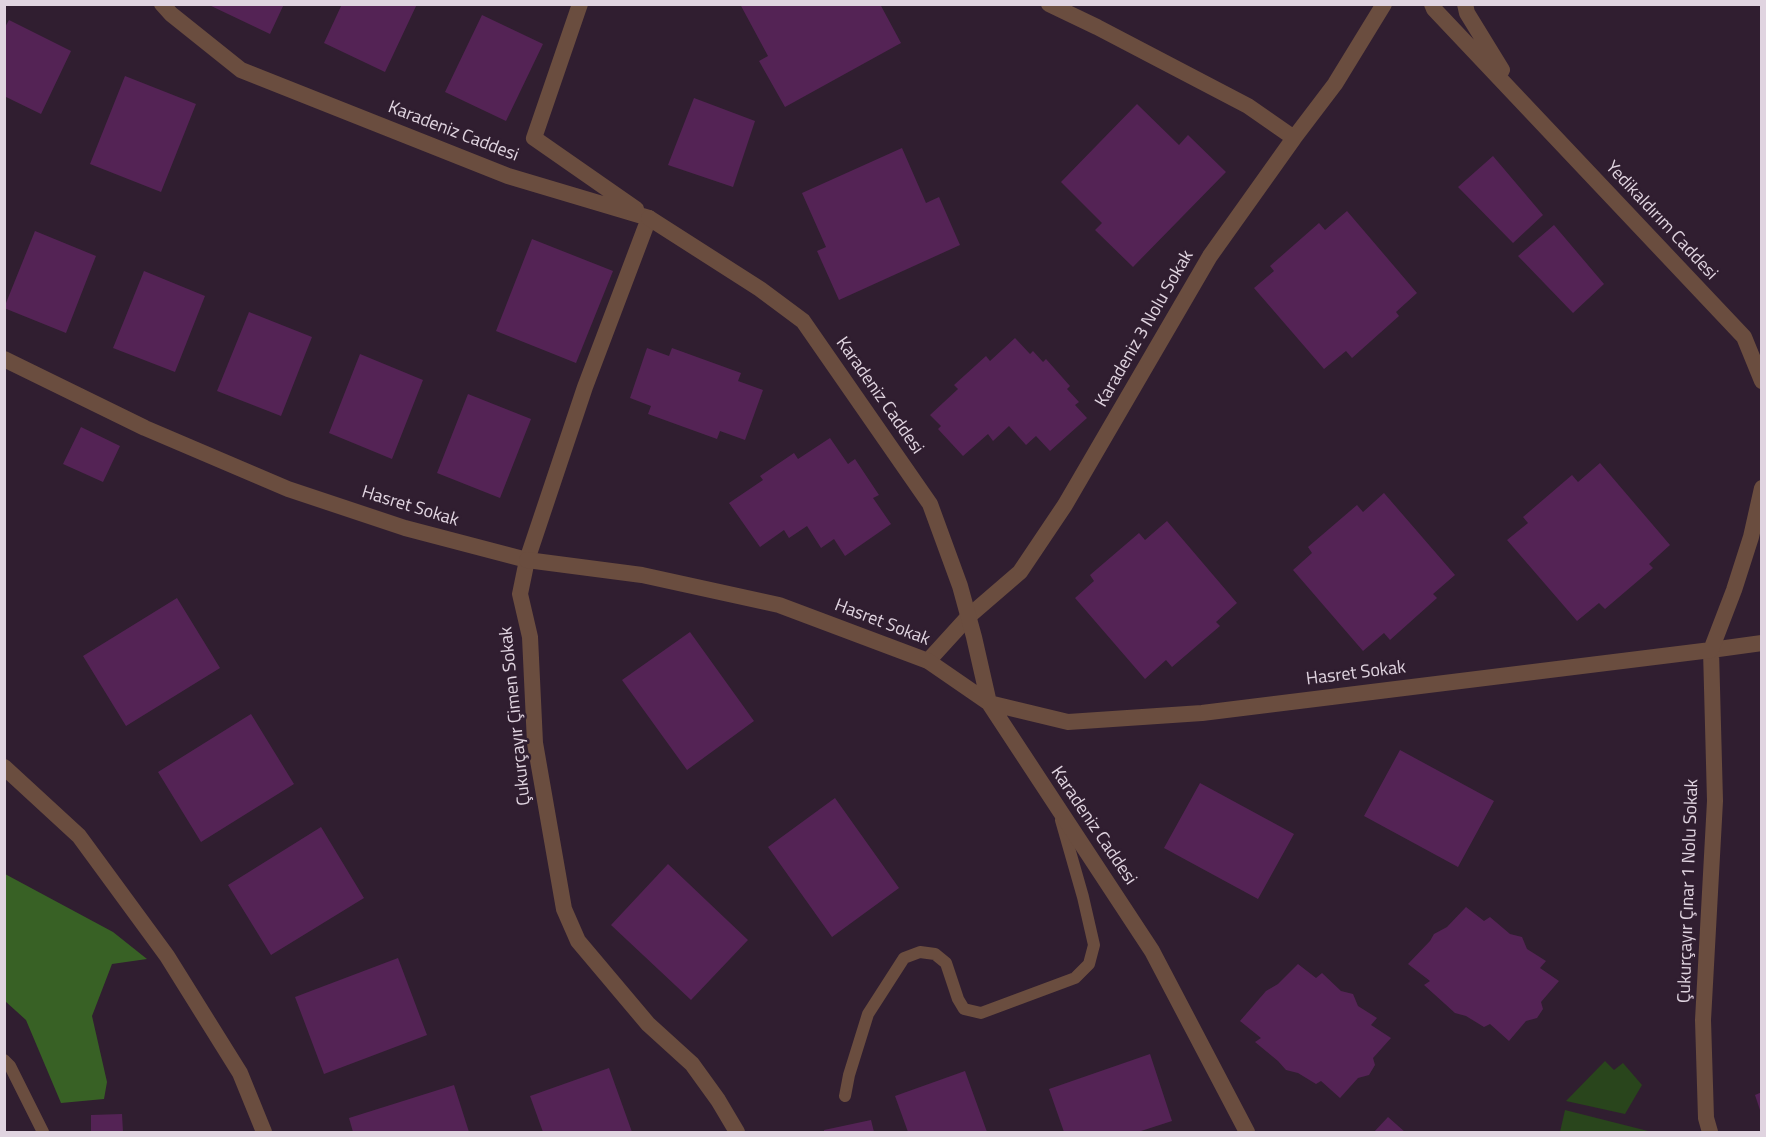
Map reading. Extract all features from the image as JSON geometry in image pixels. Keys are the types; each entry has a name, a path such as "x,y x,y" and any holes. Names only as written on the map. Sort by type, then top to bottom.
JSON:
{"street":[{"name":"Karadeniz Caddesi","path":"162,4 171,14 241,70 508,176 649,218 760,289 803,321 930,504 969,616 989,703 1152,951 1247,1132"},
{"path":"580,4 534,138 649,218"},
{"path":"1049,4 1248,106 1294,138"},
{"name":"Karadeniz 3 Nolu Sokak","path":"928,661 969,616 1020,572 1065,505 1210,256 1335,84 1384,4"},
{"name":"Yedikaldırım Caddesi","path":"1432,4 1434,9 1744,337 1761,381"},
{"name":"Yedikaldırım Caddesi","path":"1465,4 1467,13 1518,97"},
{"name":"Çukurçayır Çimen Sokak","path":"649,218 585,387 527,560 520,594 530,637 535,743 564,909 578,941 648,1024 692,1064 718,1100 737,1132"},
{"name":"Hasret Sokak","path":"4,359 145,428 288,489 405,528 527,560 642,575 779,605 928,661 989,703 1068,722 1202,713 1761,643"},
{"path":"1710,650 1734,590 1751,537 1761,488"},
{"name":"Çukurçayır Çınar 1 Nolu Sokak","path":"1710,650 1714,801 1703,1020 1706,1118 1710,1132"},
{"path":"4,767 79,836 167,956 240,1073 264,1132"}],"lane":[{"path":"845,1096 849,1075 868,1014 904,958 920,952 935,954 946,963 958,999 964,1009 981,1013 1075,978 1089,964 1094,945 1058,807"},
{"path":"4,1060 10,1066 43,1132"}],"green space":[{"path":"5,874 113,932 147,959 112,964 92,1016 107,1082 104,1099 61,1103 26,1020 5,1001"},
{"path":"1605,1061 1614,1070 1623,1063 1642,1085 1625,1114 1566,1101"},
{"path":"1565,1110 1648,1131 1560,1132"}],"building":[{"path":"207,4 284,4 270,34"},
{"path":"342,4 417,4 385,72 324,43"},
{"path":"740,4 880,4 901,43 785,107 759,61 768,56"},
{"path":"482,15 543,44 506,121 445,92"},
{"path":"9,20 71,51 41,114 4,96 4,29"},
{"path":"125,76 196,104 161,192 90,164"},
{"path":"694,98 755,121 733,187 668,165"},
{"path":"1137,104 1179,145 1188,135 1226,172 1133,267 1095,230 1102,223 1061,182"},
{"path":"902,148 926,203 939,197 960,245 839,300 817,251 826,247 802,193"},
{"path":"1493,156 1543,215 1513,243 1458,187"},
{"path":"1347,211 1417,293 1396,312 1399,316 1352,358 1346,351 1324,369 1254,288 1274,271 1270,266 1319,223 1325,230"},
{"path":"1554,225 1604,284 1573,313 1518,256"},
{"path":"35,231 96,256 66,333 4,308"},
{"path":"532,239 613,271 576,363 496,331"},
{"path":"144,271 205,296 175,372 113,348"},
{"path":"249,312 312,337 281,416 217,391"},
{"path":"1015,338 1030,354 1033,351 1043,362 1046,359 1070,386 1067,389 1079,402 1075,405 1087,418 1050,451 1036,436 1026,445 1009,426 993,441 988,434 963,456 938,429 941,426 930,415 958,389 954,385 986,356 990,361"},
{"path":"647,348 669,356 672,348 741,373 738,381 763,390 745,440 720,431 717,439 648,414 651,406 630,398"},
{"path":"360,354 423,380 392,459 329,433"},
{"path":"468,394 531,419 500,498 437,473"},
{"path":"81,427 120,446 103,482 63,464"},
{"path":"830,438 848,464 855,459 879,495 873,498 891,524 845,556 834,539 821,548 807,526 789,538 784,530 760,547 729,503 763,480 760,476 794,453 798,459"},
{"path":"1600,463 1670,545 1649,564 1653,568 1605,609 1599,603 1577,621 1507,540 1528,523 1523,517 1572,475 1578,482"},
{"path":"1384,493 1455,575 1433,594 1437,598 1390,640 1384,633 1363,651 1293,570 1312,553 1308,547 1357,505 1363,512"},
{"path":"1167,521 1237,603 1216,622 1220,626 1172,667 1166,660 1145,679 1075,598 1094,581 1090,575 1139,533 1145,540"},
{"path":"177,598 220,668 126,726 83,656"},
{"path":"690,632 754,721 687,770 622,680"},
{"path":"251,714 294,784 201,842 158,772"},
{"path":"1400,750 1494,801 1458,867 1364,816"},
{"path":"1200,783 1294,834 1258,899 1164,848"},
{"path":"835,798 899,888 832,937 768,847"},
{"path":"321,827 364,898 271,955 228,885"},
{"path":"668,864 748,940 691,1000 611,925"},
{"path":"1466,907 1484,921 1490,917 1510,934 1522,937 1527,949 1546,961 1540,968 1559,981 1541,1002 1543,1009 1537,1018 1526,1021 1509,1041 1490,1024 1484,1027 1466,1016 1455,1013 1424,985 1430,981 1408,964 1434,934 1447,927"},
{"path":"398,958 427,1035 324,1074 295,997"},
{"path":"1298,964 1316,978 1322,973 1341,991 1353,994 1358,1006 1377,1018 1371,1025 1391,1038 1373,1058 1375,1065 1369,1075 1358,1078 1340,1098 1321,1081 1316,1084 1298,1073 1286,1070 1255,1042 1261,1038 1240,1021 1266,991 1278,984"},
{"path":"1150,1054 1172,1121 1138,1132 1064,1132 1049,1089"},
{"path":"609,1068 632,1132 543,1132 530,1096"},
{"path":"965,1071 987,1132 908,1132 895,1096"},
{"path":"454,1085 469,1132 353,1132 349,1118"},
{"path":"1762,1092 1762,1113 1761,1113 1755,1095"},
{"path":"122,1114 123,1132 91,1132 91,1115"},
{"path":"1388,1117 1405,1132 1374,1132"},
{"path":"871,1120 874,1132 824,1132 824,1130"}]}
